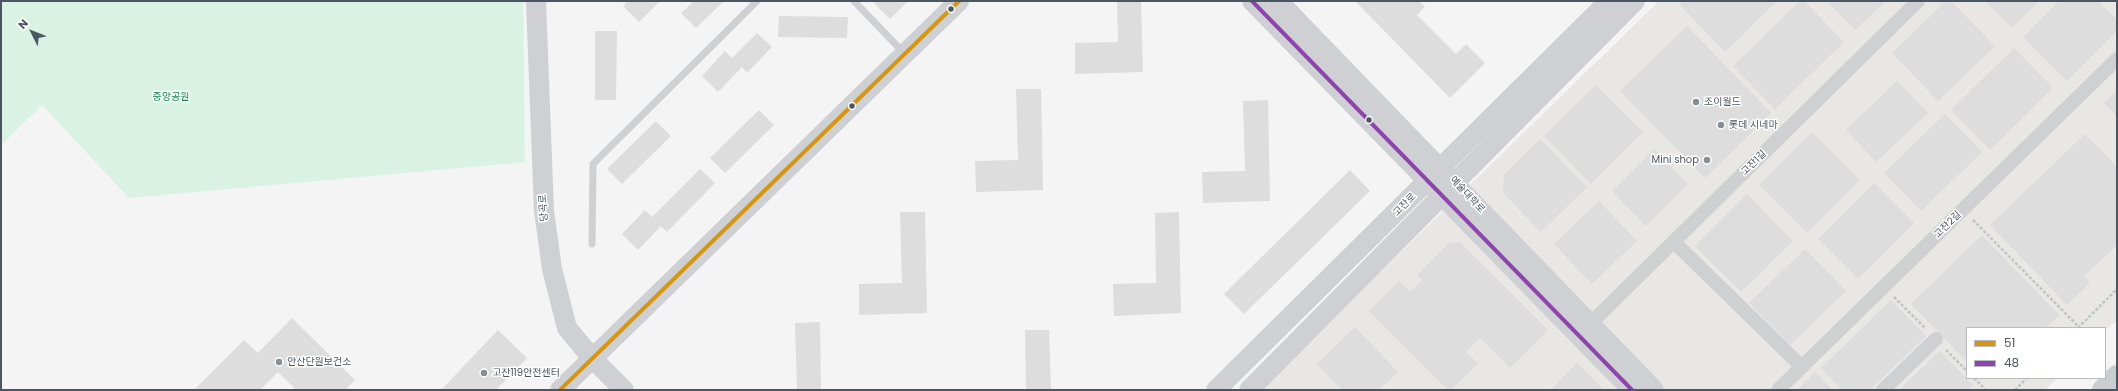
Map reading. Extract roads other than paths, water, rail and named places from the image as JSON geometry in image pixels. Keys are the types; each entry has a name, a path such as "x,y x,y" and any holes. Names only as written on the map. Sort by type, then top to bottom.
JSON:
{"main road":[{"path":"2103,390 2117,376"}],"street":[{"name":"당곡로","path":"536,1 544,211 552,269 567,328 592,358 624,390"},
{"path":"560,390 959,1"},
{"name":"예술대학로","path":"1252,1 1590,324 1654,390"},
{"name":"예술대학로","path":"1278,1 1435,175"},
{"name":"고잔로","path":"1216,390 1435,175 1609,1"},
{"name":"고잔로","path":"1249,390 1635,1"},
{"name":"고잔1길","path":"1590,324 1918,1"},
{"name":"고잔2길","path":"1778,390 2117,59"},
{"name":"예술대학로","path":"1449,189 1632,390"},
{"path":"1674,242 1802,367"},
{"path":"1883,390 1936,340"}],"lane":[{"path":"592,244 593,164 757,1"},
{"path":"854,1 905,54"}],"place":[{"name":"조이월드","path":"1696,102"},
{"name":"롯데 시네마","path":"1721,125"},
{"name":"Mini shop","path":"1707,160"},
{"name":"안산단원보건소","path":"279,362"},
{"name":"고잔119안전센터","path":"484,373"}],"park label":[{"name":"중앙공원","path":"171,97"}]}
